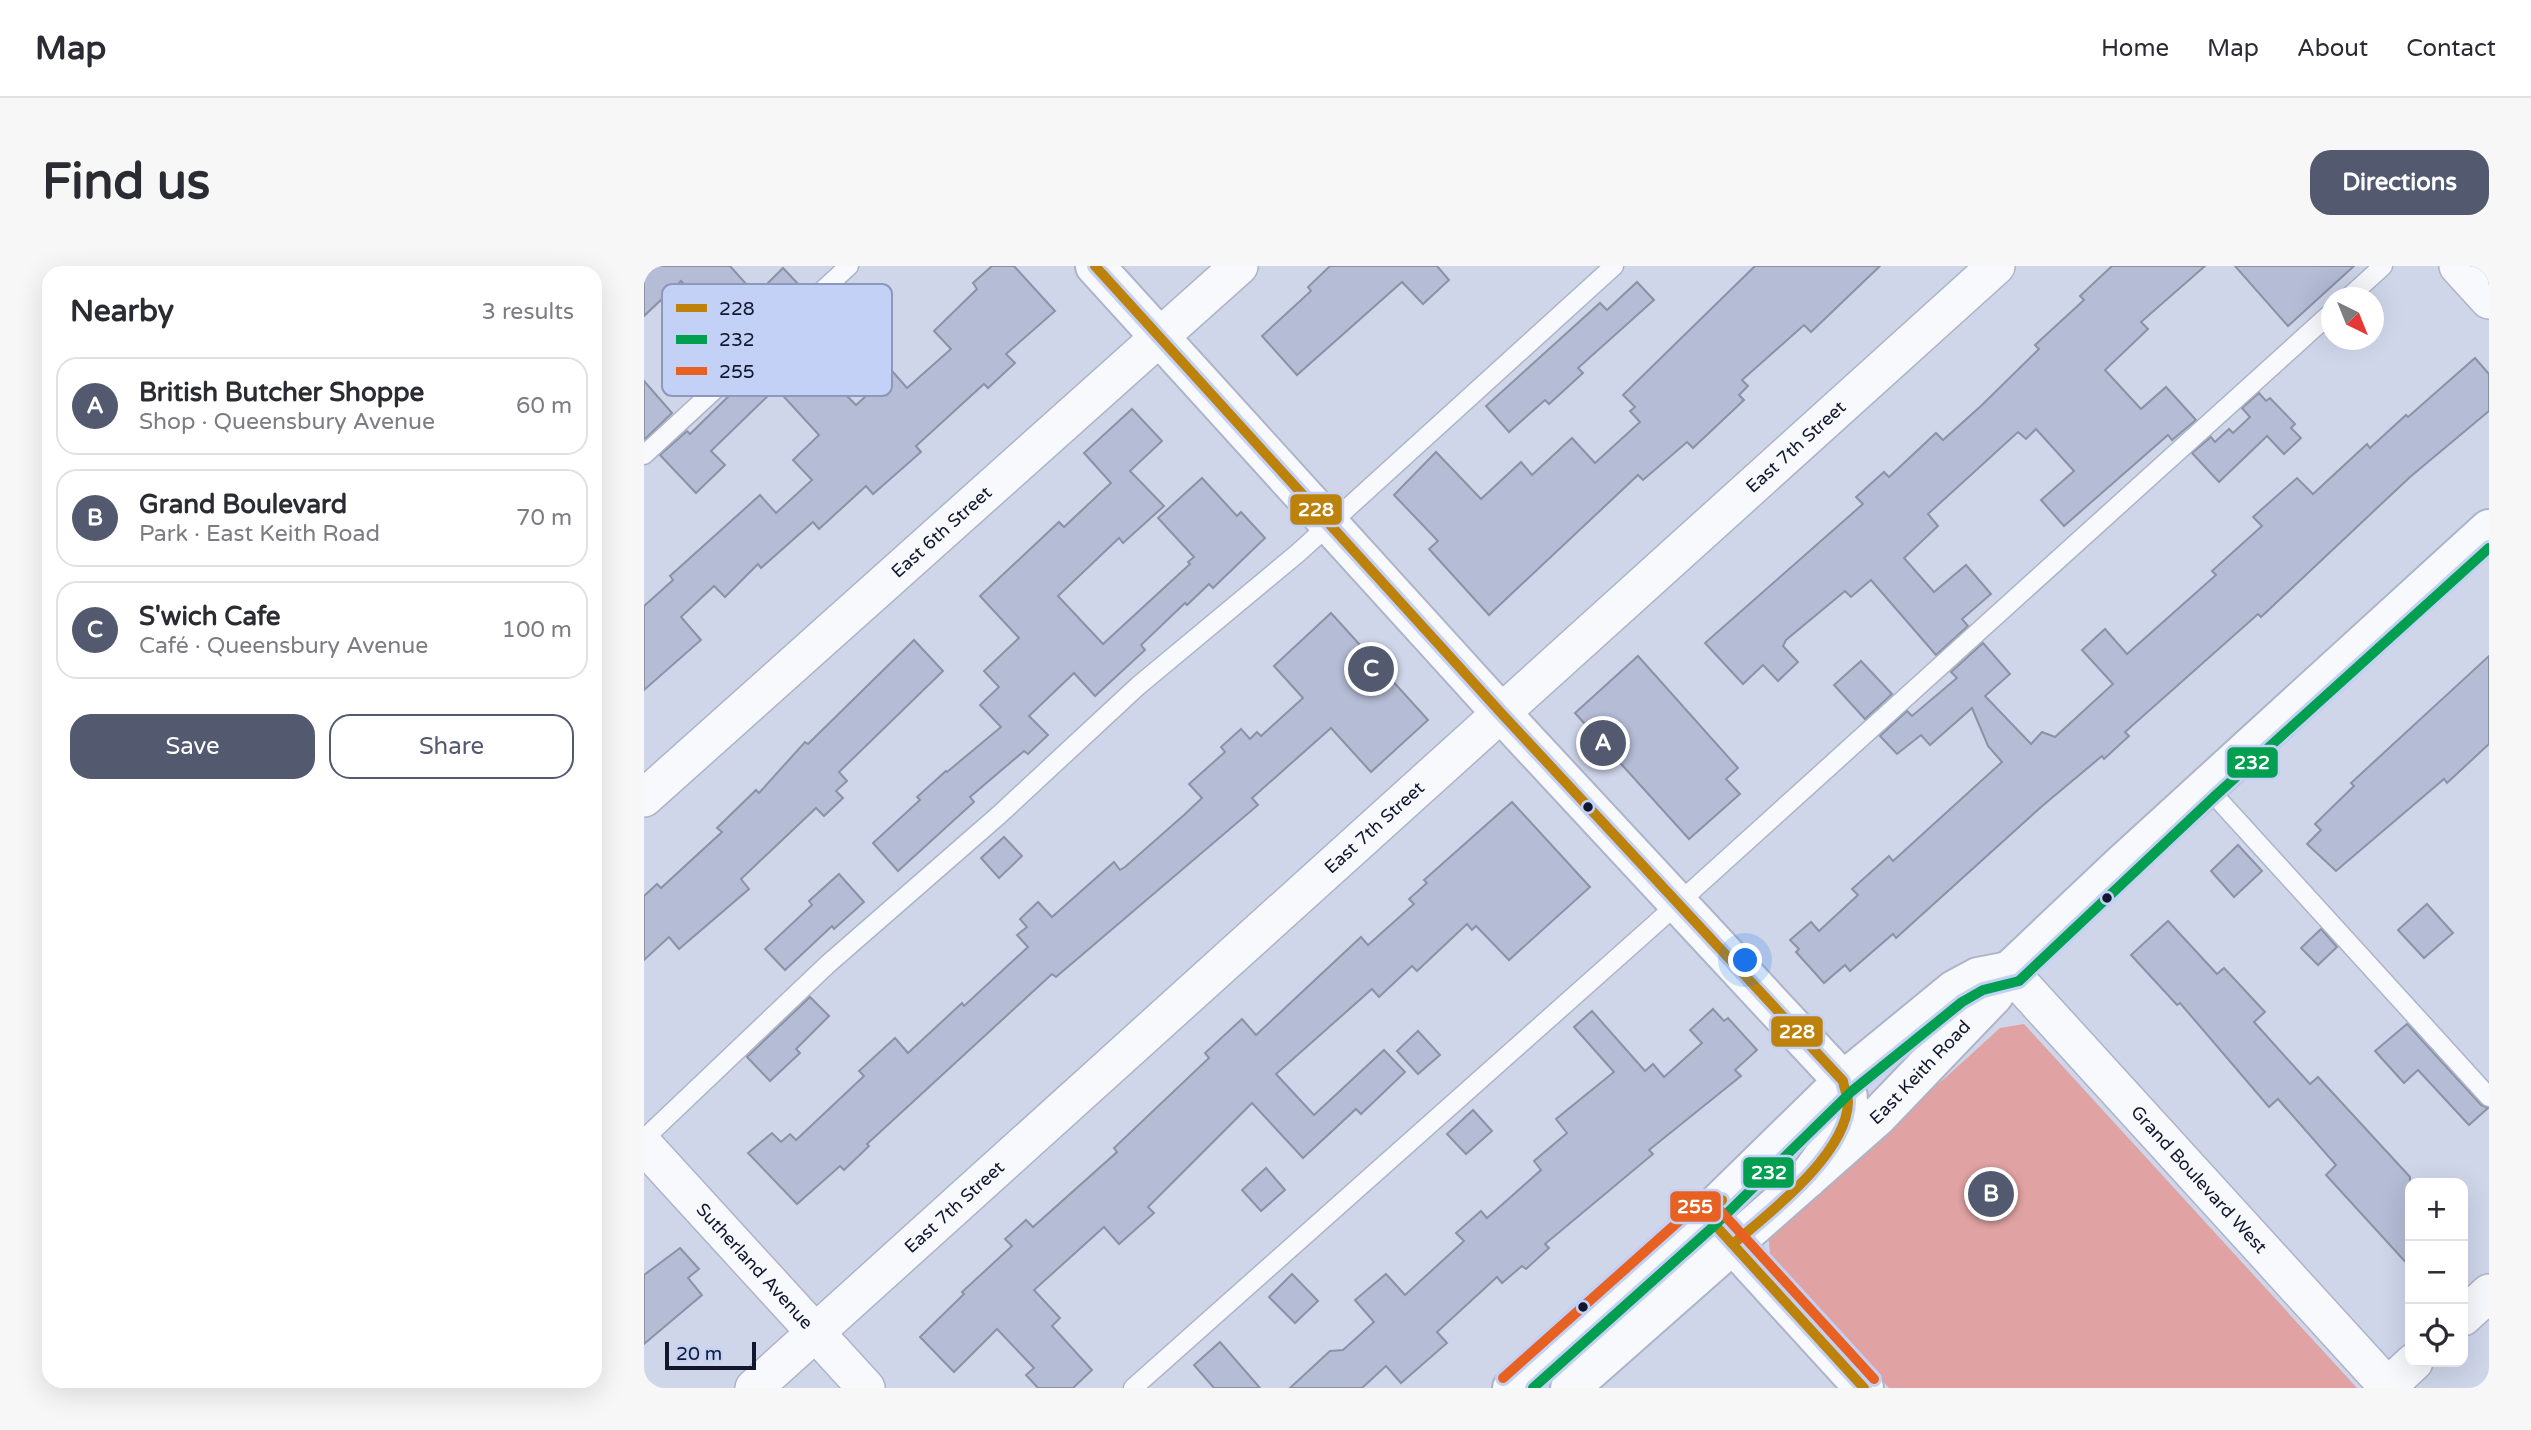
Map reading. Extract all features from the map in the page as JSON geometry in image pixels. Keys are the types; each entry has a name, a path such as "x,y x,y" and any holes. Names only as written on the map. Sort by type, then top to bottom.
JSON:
{"street":[{"path":"1096,266 1502,714 1843,1081 1849,1092 1846,1114 1807,1179"},
{"name":"East 6th Street","path":"644,798 1239,266"},
{"name":"East 7th Street","path":"754,1388 1996,266"},
{"path":"2458,266 2489,300"},
{"name":"East Keith Road","path":"1570,1388 1877,1117 1994,995 2009,971 2206,786 2489,528"},
{"name":"East Keith Road","path":"1513,1388 1706,1215 1843,1081 1954,990 1978,977 2009,971"},
{"name":"Grand Boulevard West","path":"2009,971 2388,1387"},
{"path":"1843,1081 1881,1086 1924,1067"},
{"name":"Sutherland Avenue","path":"644,1145 866,1388"},
{"path":"1706,1215 1864,1388"},
{"path":"2468,1312 2489,1293"},
{"path":"2388,1387 2409,1367"}],"lane":[{"path":"829,284 849,266"},
{"path":"644,1139 828,964 999,815 1138,686 1329,524 1614,266"},
{"path":"2360,287 2383,266"},
{"path":"1133,1388 1677,904 2321,323"},
{"path":"644,455 708,396"},
{"path":"2206,786 2489,1097"}],"shaded area":[{"path":"2024,1024 2357,1388 1889,1388 1776,1263 1770,1254 1768,1231 1887,1123 1945,1078 2000,1028"}],"building":[{"path":"644,266 730,266 746,284 684,284 681,281 678,284 662,284 662,299 644,316"},
{"path":"992,266 1014,266 1055,311 1006,354 1015,363 988,388 984,384 916,446 921,452 873,494 866,486 819,529 813,522 761,568 758,564 725,597 714,586 681,617 701,640 644,690 644,606 673,580 670,576 760,495 776,513 812,480 793,460 819,435 783,396 847,396 856,405 866,396 892,396 893,372 907,388 951,349 934,331 977,289 973,283"},
{"path":"1330,266 1437,266 1449,280 1423,304 1402,282 1297,375 1262,336 1311,291 1308,287"},
{"path":"1755,266 1880,266 1811,332 1804,325 1742,380 1748,386 1739,395 1744,400 1693,448 1687,442 1643,480 1638,475 1489,615 1429,549 1438,541 1394,495 1436,452 1481,499 1521,462 1532,475 1572,438 1595,463 1640,422 1630,411 1635,407 1623,395"},
{"path":"2112,266 2205,266 2141,322 2148,329 2105,370 2141,409 2166,387 2196,420 2172,440 2168,435 2064,526 2041,500 2074,471 2036,429 2026,439 2018,432 1928,514 1938,526 1904,558 1934,592 1966,565 1991,594 1962,619 1968,626 1936,655 1871,580 1851,597 1845,591 1786,640 1783,646 1798,662 1778,681 1763,665 1743,684 1705,643 1863,504 1856,497 1884,472 1889,477 1936,433 1943,440 1982,405 2039,349 2035,345 2084,300 2080,296"},
{"path":"2235,266 2354,266 2331,287 2321,287 2321,296 2288,326"},
{"path":"783,268 798,284 767,284"},
{"path":"1637,282 1654,300 1578,368 1583,373 1549,404 1545,400 1509,432 1486,406 1600,303 1607,310"},
{"path":"2475,358 2489,374 2489,411 2410,477 2261,617 2258,614 2125,732 2129,736 2104,759 2102,756 2041,807 1896,938 1893,934 1850,971 1845,965 1824,983 1796,952 1799,949 1790,940 1811,922 1819,931 1858,895 1852,889 1889,856 1893,861 2002,762 1988,746 1972,708 1930,745 1921,735 1897,754 1880,736 1907,711 1912,716 1957,678 1951,672 1983,643 2010,674 1985,696 2031,744 2042,732 2055,737 2113,684 2082,650 2105,629 2127,654 2216,575 2212,571 2262,526 2253,517 2297,478 2313,494 2367,444 2370,448"},
{"path":"644,381 672,413 645,439 644,438"},
{"path":"2259,393 2266,401 2270,398 2295,424 2291,428 2301,438 2284,454 2267,436 2219,482 2192,453 2211,437 2215,442 2229,429 2233,433 2250,417 2242,408"},
{"path":"729,396 768,396 711,451 725,465 696,493 660,455 687,431 690,434"},
{"path":"1132,409 1162,441 1130,471 1164,506 1123,543 1119,538 1058,596 1103,644 1190,564 1188,562 1194,557 1158,518 1202,478 1237,516 1241,512 1265,538 1213,588 1209,584 1187,605 1185,603 1141,645 1145,650 1095,696 1074,673 1029,716 1048,735 1028,754 1024,751 970,797 974,802 898,871 873,843 920,800 917,797 1001,727 980,705 999,687 984,671 1019,638 980,596 1059,522 1064,527 1111,483 1084,453"},
{"path":"1331,613 1428,720 1371,772 1331,728 1252,798 1258,805 1056,977 1052,974 867,1144 869,1146 844,1170 840,1166 797,1204 748,1153 772,1133 781,1142 790,1134 796,1140 864,1076 859,1071 895,1038 908,1053 962,1003 964,1006 1028,947 1017,935 1027,927 1020,919 1038,902 1052,917 1114,862 1120,870 1125,867 1184,815 1202,798 1189,784 1225,752 1221,747 1241,729 1250,739 1257,732 1261,736 1303,698 1274,666"},
{"path":"914,640 943,671 839,772 847,781 836,791 843,798 824,816 816,808 741,879 749,889 679,949 669,937 644,960 644,896 657,884 661,888 722,832 717,828 756,790 759,793 805,742 808,744"},
{"path":"1638,656 1738,768 1726,779 1740,794 1689,839 1575,713"},
{"path":"2489,656 2489,744 2447,783 2444,779 2336,871 2307,844 2321,830 2315,824 2354,786 2351,783"},
{"path":"1861,661 1892,694 1865,719 1834,685"},
{"path":"1512,802 1590,887 1509,960 1476,926 1472,930 1467,924 1417,971 1412,966 1379,997 1372,989 1276,1074 1314,1115 1384,1050 1405,1072 1361,1114 1356,1109 1303,1158 1252,1103 1148,1207 1154,1213 1119,1244 1104,1227 1034,1290 1060,1318 1052,1326 1092,1370 1073,1388 1038,1388 1026,1375 1034,1368 997,1329 954,1372 920,1337 964,1294 962,1292 1012,1246 1005,1239 1026,1220 1033,1227 1117,1152 1114,1148 1209,1058 1205,1053 1242,1019 1256,1035 1361,937 1368,945 1414,904 1409,899 1427,883 1424,880"},
{"path":"1004,837 1022,856 999,878 981,858"},
{"path":"2238,845 2262,871 2234,897 2211,871"},
{"path":"839,874 864,902 834,929 832,926 785,970 765,949 812,905 809,901"},
{"path":"2427,904 2453,933 2424,958 2398,930"},
{"path":"2168,921 2217,974 2224,968 2265,1012 2254,1022 2310,1084 2318,1077 2410,1177 2405,1178 2405,1262 2326,1175 2336,1165 2278,1099 2269,1107 2180,1003 2177,1005 2131,955"},
{"path":"2321,929 2337,947 2318,965 2301,948"},
{"path":"810,997 829,1016 796,1049 800,1053 770,1081 747,1057"},
{"path":"1713,1009 1724,1021 1728,1018 1757,1050 1735,1070 1741,1076 1649,1150 1653,1154 1545,1244 1549,1248 1526,1269 1522,1266 1502,1283 1497,1277 1437,1332 1447,1343 1401,1383 1386,1366 1362,1388 1290,1388 1330,1351 1343,1350 1374,1322 1355,1300 1386,1274 1405,1295 1464,1241 1456,1233 1481,1211 1487,1218 1541,1170 1534,1161 1567,1133 1556,1119 1614,1072 1574,1027 1592,1011 1645,1071 1653,1064 1664,1077 1702,1043 1690,1030"},
{"path":"2407,1024 2481,1105 2488,1108 2469,1125 2418,1070 2404,1083 2375,1051"},
{"path":"1418,1031 1440,1055 1418,1074 1397,1051"},
{"path":"1473,1110 1492,1131 1466,1154 1447,1134"},
{"path":"1266,1168 1285,1190 1261,1211 1242,1190"},
{"path":"680,1248 699,1269 688,1278 702,1295 644,1344 644,1275"},
{"path":"1292,1274 1318,1301 1295,1323 1269,1297"},
{"path":"1220,1342 1260,1388 1214,1388 1194,1365"}],"transit line":[{"name":"228","path":"1095,266 1502,714 1843,1081 1848,1102 1844,1122 1835,1142 1804,1181 1733,1244"},
{"name":"232","path":"1533,1388 1715,1225 1852,1091 1962,1002 1983,990 2019,981 2215,796 2489,548"},
{"name":"228","path":"1722,1200 1706,1215 1864,1388"},
{"name":"255","path":"1503,1378 1697,1205 1707,1201 1716,1206 1874,1379"}],"place":[{"name":"S'wich Cafe","path":"1371,669"},
{"name":"British Butcher Shoppe","path":"1603,743"},
{"name":"Grand Boulevard","path":"1991,1194"}]}
